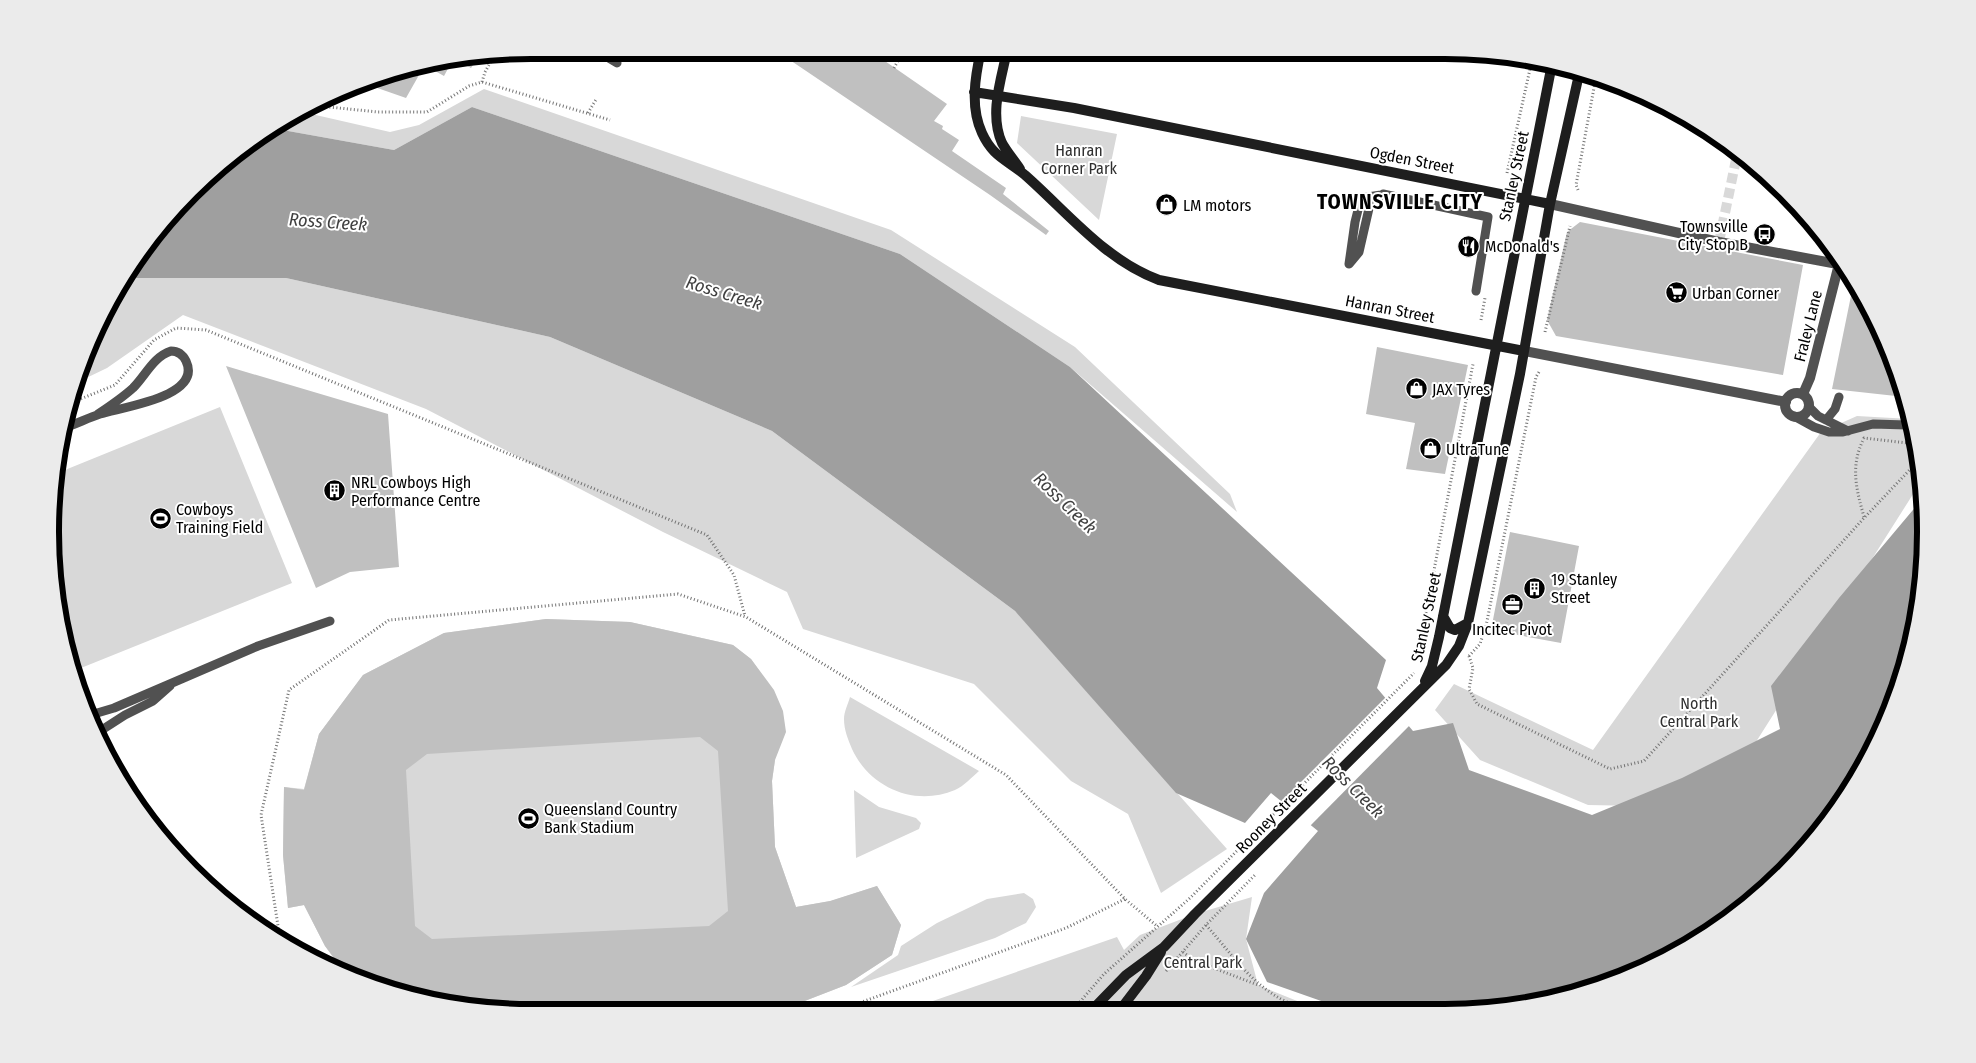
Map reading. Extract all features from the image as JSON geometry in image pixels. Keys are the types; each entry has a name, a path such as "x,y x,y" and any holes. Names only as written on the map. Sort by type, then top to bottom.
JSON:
{"main road":[{"name":"Hanran Street","path":"980,59 974,92 976,116 982,133 995,154 1023,174 1087,234 1139,273 1159,280 1524,351"},
{"name":"Hanran Street","path":"1005,59 997,96 996,117 1002,143 1023,174"},
{"name":"Stanley Street","path":"1420,688 1432,666 1443,616 1551,71"},
{"name":"Stanley Street","path":"1420,688 1446,665 1464,635 1468,623 1524,351 1550,204 1578,78"},
{"name":"Ogden Street","path":"974,92 1074,108 1525,197 1550,204"},
{"path":"1443,616 1450,628 1455,630 1468,623"},
{"name":"Rooney Street","path":"1098,1004 1126,976 1164,947 1420,688"},
{"name":"Rooney Street","path":"1125,1004 1146,976 1164,947"}],"street":[{"name":"Ogden Street","path":"1550,204 1719,242 1833,263"},
{"name":"Fraley Lane","path":"1803,394 1810,378 1839,271"},
{"name":"Hanran Street","path":"1524,351 1786,402"},
{"path":"1797,392 1808,398 1809,407 1802,416 1794,416 1786,409 1786,402 1791,394 1797,392"}],"lane":[{"path":"610,59 617,63"},
{"path":"1383,194 1370,204 1359,252 1349,264 1354,222 1361,198 1383,194 1488,217 1476,291"},
{"path":"71,425 98,414 152,400 182,386 186,382 189,371 184,357 171,350 160,356 124,397 98,414"},
{"path":"1826,420 1835,409 1839,397"},
{"path":"1809,407 1815,414 1849,431"},
{"path":"1794,416 1814,428 1829,432 1849,431 1873,424 1905,425"},
{"path":"96,713 114,708 145,693 174,683 258,646 330,621"},
{"path":"103,729 124,715 153,701 174,683"}],"path":[{"path":"894,68 899,59"},
{"path":"482,82 491,61"},
{"path":"1507,173 1530,67"},
{"path":"325,107 378,112 427,112 469,86 482,82 610,120"},
{"path":"1578,190 1576,185 1595,84"},
{"path":"588,114 597,98"},
{"path":"1545,332 1570,226"},
{"path":"78,400 115,385 154,340 176,328 206,330 707,535 734,575 746,616"},
{"path":"1422,649 1420,639 1473,364"},
{"path":"1538,372 1486,626 1480,644 1469,656 1473,668 1469,689 1477,704 1610,769 1644,761 1913,467"},
{"path":"1864,518 1856,487 1855,463 1864,438 1909,443"},
{"path":"279,931 261,816 289,690 389,620 678,594 746,616 1006,775 1125,899 1157,926"},
{"path":"1078,1004 1104,974 1190,898 1410,678"},
{"path":"1165,972 1206,925 1260,870"},
{"path":"856,1004 1058,931 1125,899"},
{"path":"1206,925 1258,985"},
{"path":"1183,952 1196,961 1258,985 1289,1004"}],"green space":[{"path":"484,89 891,230 1075,347 1230,494 1237,512 1070,367 900,254 472,107 394,150 282,130 311,114 390,132 419,125"},
{"name":"Hanran Corner Park","path":"1021,116 1117,134 1099,220 1017,143"},
{"path":"132,278 286,278 550,337 772,431 1015,611 1227,849 1161,893 1128,814 1071,781 974,684 803,629 787,592 663,532 426,409 183,315 107,368 84,379 108,322"},
{"name":"Cowboys Training Field","path":"220,407 292,583 80,669 68,624 60,562 59,532 63,471"},
{"name":"North Central Park","path":"1857,416 1903,419 1915,491 1742,764 1639,806 1588,805 1480,760 1435,710 1454,684 1593,750 1821,432"},
{"name":"Queensland Country Bank Stadium","path":"546,619 630,622 733,645 751,659 763,676 775,760 772,781 775,847 796,907 831,901 877,886 901,925 892,955 846,985 797,1004 501,1003 439,995 409,988 380,979 336,961 325,946 304,905 288,908 283,855 284,787 304,789 319,734 363,675 444,633"},
{"path":"850,697 979,771 965,784 940,795 910,795 882,784 860,763 852,749 844,719"},
{"path":"854,790 879,807 916,818 921,823 919,829 856,858"},
{"path":"1024,893 1033,899 1036,907 1026,923 995,938 851,987 898,955 901,946 937,923 987,899"},
{"name":"Central Park","path":"1252,897 1246,939 1258,985 1305,1004 924,1004 1117,937 1124,950 1140,935 1195,914"}],"water":[{"name":"Ross Creek","path":"472,107 900,254 1070,367 1386,660 1377,688 1413,731 1453,723 1469,770 1592,815 1682,778 1780,729 1771,686 1839,598 1916,506 1916,562 1913,593 1901,654 1892,683 1881,712 1854,768 1820,819 1800,843 1779,866 1732,907 1681,941 1654,955 1596,979 1567,988 1537,995 1475,1003 1330,1004 1267,982 1246,939 1264,893 1318,831 1271,793 1245,823 1176,793 1015,611 772,431 550,337 286,278 132,278 156,244 197,197 244,156 282,130 394,150"}],"pier":[{"path":"1387,696 1410,725 1309,827 1280,803"}],"building":[{"path":"788,59 882,59 947,104 934,121 943,126 942,129 959,140 952,151 1006,188 1003,194 1049,231 1046,235"},
{"path":"475,63 471,68 464,64"},
{"path":"449,66 444,76 432,70"},
{"path":"421,72 406,98 373,87"},
{"name":"Urban Corner","path":"1580,222 1803,265 1783,375 1556,336 1547,320 1567,232"},
{"path":"1852,292 1881,351 1897,396 1832,389"},
{"name":"JAX Tyres","path":"1377,347 1468,365 1445,474 1406,469 1415,423 1366,414"},
{"name":"NRL Cowboys High Performance Centre","path":"226,366 388,414 399,567 350,572 316,588"},
{"name":"19 Stanley Street","path":"1510,532 1579,546 1561,643 1491,630"},
{"name":"Queensland Country Bank Stadium","path":"546,619 630,622 733,645 751,659 774,690 783,711 786,732 775,760 772,781 775,847 796,907 830,901 877,886 901,925 892,955 846,985 797,1004 501,1003 439,995 409,988 380,979 336,961 325,946 304,905 288,908 283,855 284,787 304,790 319,734 363,675 444,633","holes":["700,737 718,751 728,911 709,926 432,939 415,926 406,770 427,754"]}],"tunnel":[{"path":"1719,242 1736,159"}],"place":[{"name":"LM motors","path":"1167,205"},
{"name":"Townsville City Stop B","path":"1764,235"},
{"name":"McDonald's","path":"1469,246"},
{"name":"Urban Corner","path":"1676,293"},
{"name":"JAX Tyres","path":"1416,389"},
{"name":"UltraTune","path":"1430,449"},
{"name":"NRL Cowboys High Performance Centre","path":"335,491"},
{"name":"Cowboys Training Field","path":"160,518"},
{"name":"19 Stanley Street","path":"1535,588"},
{"name":"Incitec Pivot","path":"1512,605"},
{"name":"Queensland Country Bank Stadium","path":"528,818"}],"district":[{"name":"TOWNSVILLE CITY","path":"1400,202"}]}
